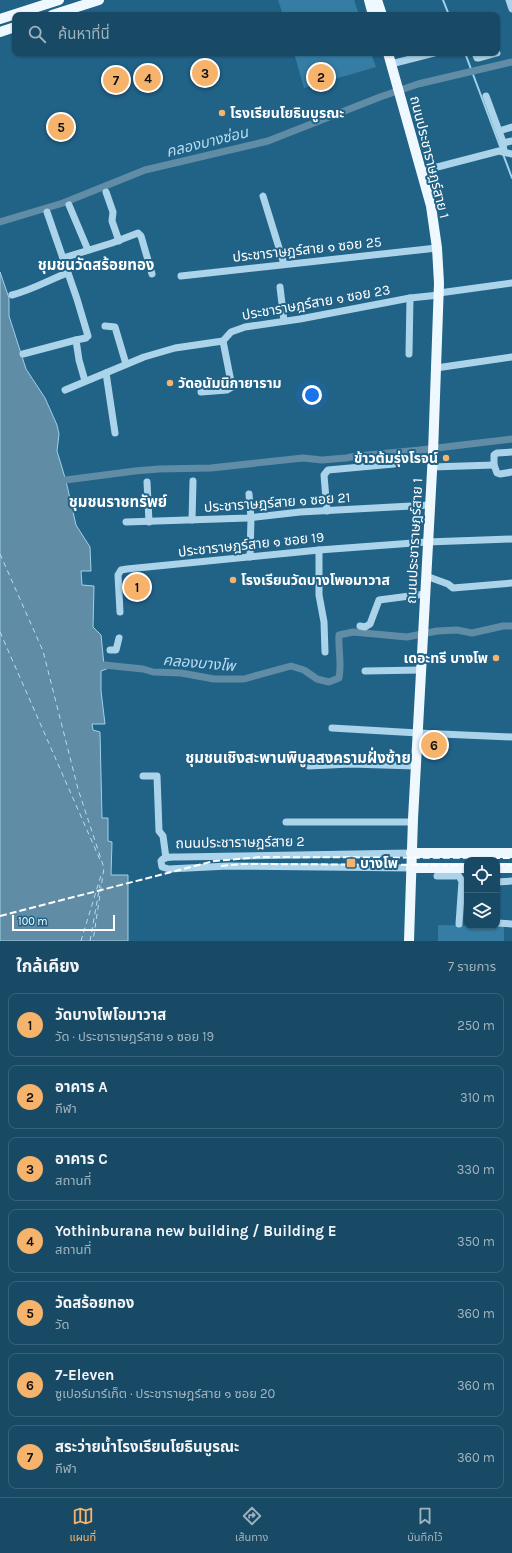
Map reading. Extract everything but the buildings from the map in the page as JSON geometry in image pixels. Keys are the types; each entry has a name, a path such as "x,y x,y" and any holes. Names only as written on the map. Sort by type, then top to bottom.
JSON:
{"main road":[{"path":"22,12 59,0"},
{"path":"61,12 99,0"},
{"path":"369,0 372,12"},
{"path":"378,0 381,12"},
{"path":"0,19 12,15"},
{"path":"0,32 12,28"},
{"name":"ถนนประชาราษฎร์สาย 1","path":"389,56 431,206 437,248 439,294 433,453 412,822 409,941"},
{"name":"ถนนประชาราษฎร์สาย 2","path":"411,853 512,853"},
{"name":"ถนนประชาราษฎร์สาย 2","path":"411,868 457,871 464,869"},
{"path":"500,868 512,868"}],"street":[{"path":"509,0 512,9"},
{"path":"391,64 422,56"},
{"path":"476,56 479,58 486,56"},
{"path":"486,96 503,144 502,152"},
{"path":"499,131 512,127"},
{"path":"503,144 512,141"},
{"path":"422,171 502,152 512,154"},
{"path":"106,192 112,212 112,221 119,241"},
{"path":"263,196 284,264"},
{"path":"69,205 88,250"},
{"path":"23,354 86,338 88,336 47,212"},
{"path":"63,258 139,234 152,274"},
{"name":"ประชาราษฎร์สาย ๑ ซอย 25","path":"181,276 437,248"},
{"path":"12,295 29,291 49,280 67,273"},
{"name":"ประชาราษฎร์สาย ๑ ซอย 23","path":"65,390 126,364 175,348 223,341 231,332 245,327 410,298 512,283"},
{"path":"280,287 284,321"},
{"path":"409,354 410,298"},
{"path":"105,326 115,327 126,364"},
{"path":"76,340 78,360 85,382"},
{"path":"201,392 227,390 232,387 223,341"},
{"path":"436,368 512,357"},
{"path":"106,373 115,433"},
{"path":"512,452 495,454 494,465 497,473 512,472"},
{"path":"327,511 324,475 328,470 394,464"},
{"path":"432,467 494,465"},
{"path":"192,520 193,481"},
{"path":"147,482 149,522"},
{"path":"249,494 251,518 250,557"},
{"name":"ประชาราษฎร์สาย ๑ ซอย 21","path":"126,522 251,518 327,511 430,505"},
{"name":"ประชาราษฎร์สาย ๑ ซอย 19","path":"120,612 118,575 121,570 319,550 427,542 512,539"},
{"path":"319,550 320,595 326,652"},
{"path":"426,576 448,584 453,588 512,583"},
{"path":"360,626 365,627 370,624 379,600 425,594"},
{"path":"110,650 116,650 119,638"},
{"path":"365,671 421,670"},
{"path":"332,728 418,734 512,737"},
{"path":"309,766 350,764 416,766"},
{"path":"144,776 157,776 159,831 163,836 166,858"},
{"path":"286,822 412,822"},
{"name":"ถนนประชาราษฎร์สาย 2","path":"411,853 166,858 162,859 161,864 165,868 169,869 228,866 411,868"},
{"path":"438,876 457,871 461,878 462,885 458,924"},
{"path":"500,882 512,881"},
{"path":"500,923 512,924"}],"shaded area":[{"path":"278,0 354,0 358,12 282,12"},
{"path":"295,56 372,56 376,67 304,88"},
{"path":"0,272 9,298 9,316 26,369 45,398 57,425 59,434 57,451 66,481 76,525 90,547 91,571 81,571 82,585 94,586 93,627 101,635 104,665 109,668 101,671 101,691 105,724 92,724 93,730 100,732 102,818 108,818 108,841 112,842 111,875 128,875 128,941 0,941"},
{"path":"438,925 464,925 464,929 500,929 500,926 504,926 504,941 438,941"}],"waterway":[{"path":"443,0 448,12"},
{"path":"466,56 501,149"},
{"name":"คลองบางซ่อน","path":"0,222 63,203 145,170 268,141 380,97 418,84 512,62"},
{"path":"503,154 512,178"},
{"path":"58,481 159,469 211,468 303,458 322,460 346,458 512,439"},
{"name":"คลองบางโพ","path":"94,665 143,669 153,672 181,673 214,679 244,679 291,666 304,670 317,679 329,682 339,678 339,635 353,632 407,637 437,631 457,630 472,633 503,626 512,626"}],"ferry route":[{"path":"0,554 43,651 78,789 104,868 93,941"},
{"path":"0,632 101,862"},
{"path":"81,941 102,872"},
{"path":"90,941 100,885"}],"railway":[{"path":"0,916 214,861 261,857 512,858"},
{"path":"221,866 243,864 464,865"},
{"path":"500,865 512,865"}],"place":[{"name":"อาคาร C","path":"205,73"},
{"name":"อาคาร A","path":"321,77"},
{"name":"Yothinburana new building / Building E","path":"148,78"},
{"name":"สระว่ายนํ้าโรงเรียนโยธินบูรณะ","path":"116,80"},
{"name":"โรงเรียนโยธินบูรณะ","path":"222,113"},
{"name":"วัดสร้อยทอง","path":"61,127"},
{"name":"วัดอนัมนิกายาราม","path":"170,383"},
{"name":"ข้าวต้มรุ่งโรจน์","path":"446,458"},
{"name":"โรงเรียนวัดบางโพอมาวาส","path":"233,580"},
{"name":"วัดบางโพโอมาวาส","path":"137,587"},
{"name":"เดอะทรี บางโพ","path":"496,658"},
{"name":"7-Eleven","path":"434,745"},
{"name":"บางโพ","path":"351,863"}],"district":[{"name":"ชุมชนวัดสร้อยทอง","path":"96,265"},
{"name":"ชุมชนราชทรัพย์","path":"118,502"},
{"name":"ชุมชนเชิงสะพานพิบูลสงครามฝั่งซ้าย","path":"298,758"}]}
